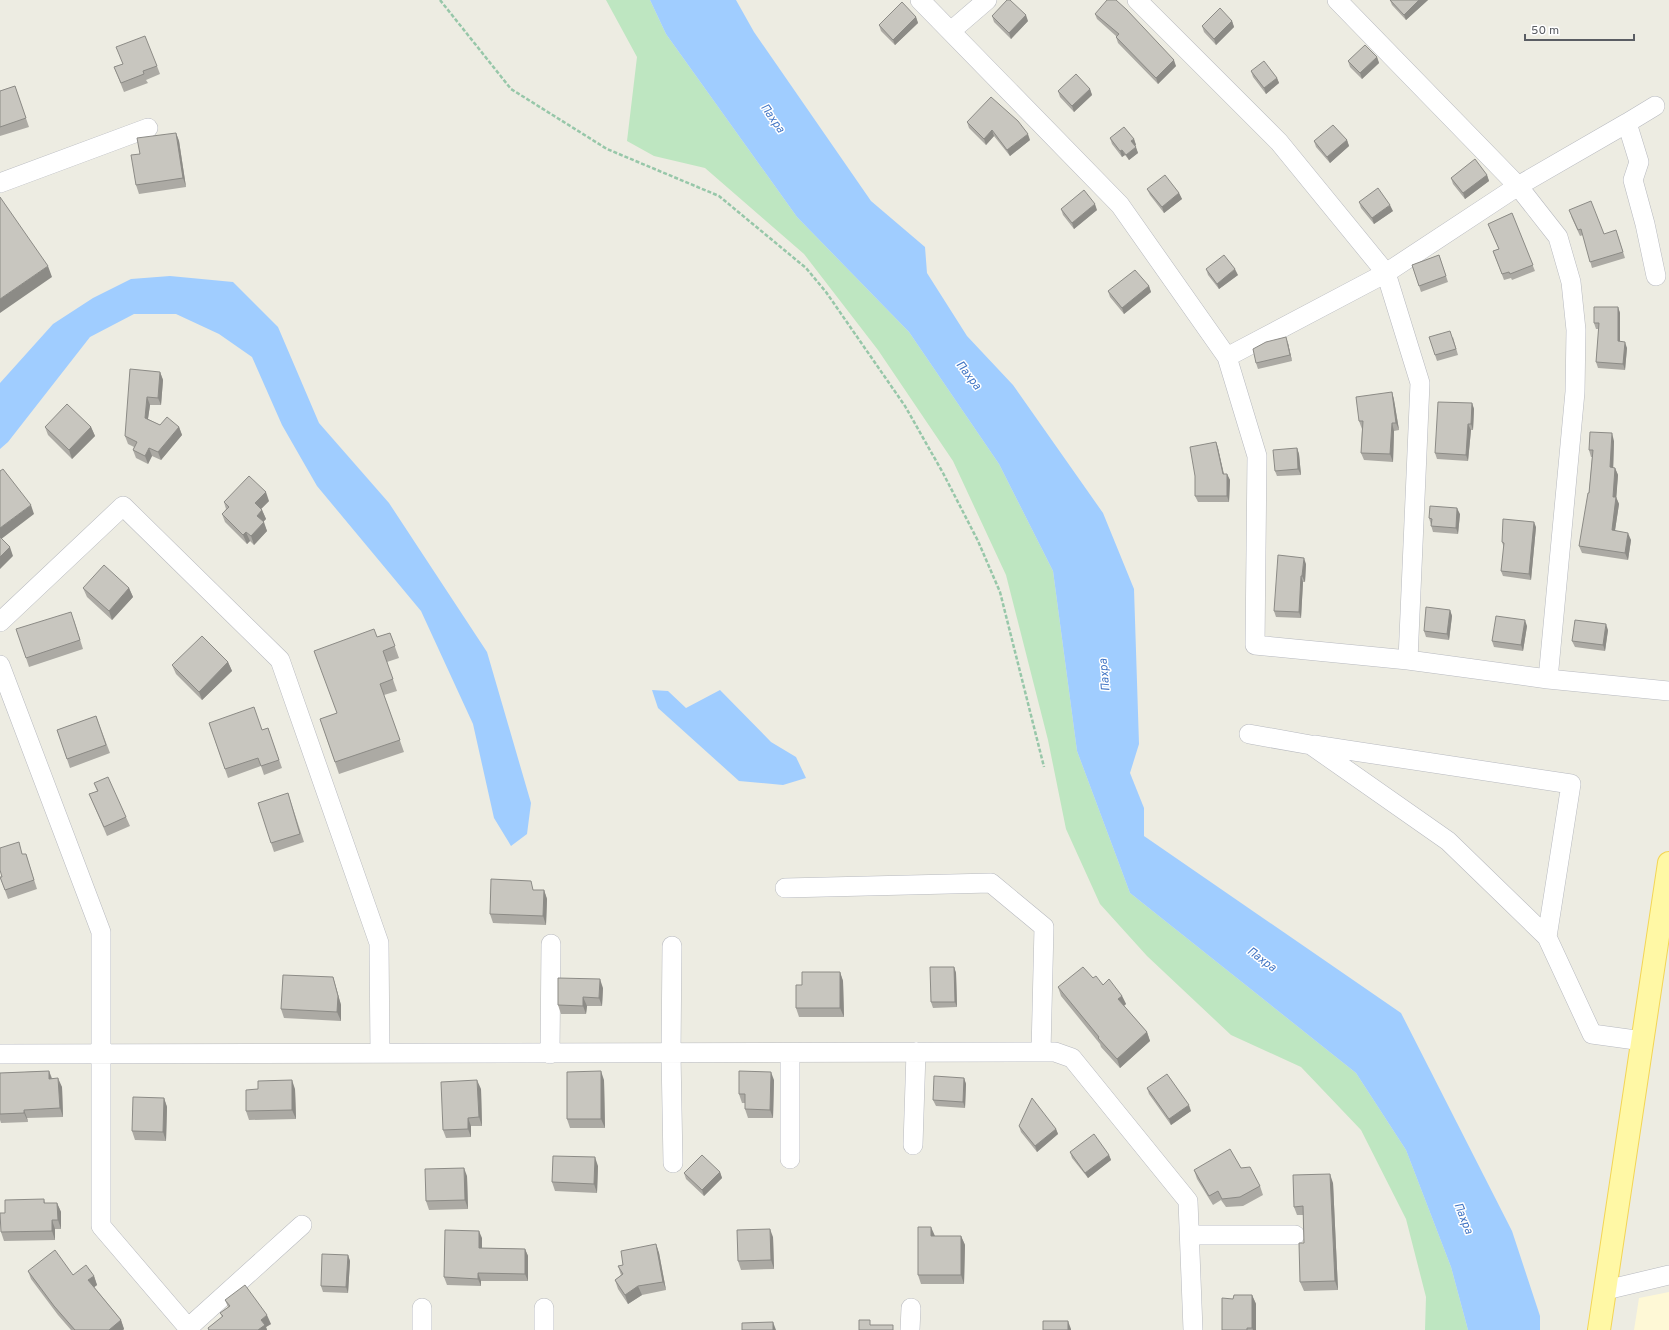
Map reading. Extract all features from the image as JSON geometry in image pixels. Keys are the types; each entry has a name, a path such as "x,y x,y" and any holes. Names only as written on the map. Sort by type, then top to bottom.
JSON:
{"main road":[{"path":"1599,1330 1669,863"}],"street":[{"path":"920,0 1120,205 1227,357 1257,456 1255,645 1408,660 1548,679 1669,691"},
{"path":"951,31 987,0"},
{"path":"1137,0 1279,142 1386,273 1420,383 1408,660"},
{"path":"1337,0 1518,186 1558,236 1571,282 1576,330 1575,392 1548,679"},
{"path":"1227,357 1386,273 1518,186 1655,106"},
{"path":"1627,123 1639,162 1632,180 1645,224 1656,276"},
{"path":"0,183 148,128"},
{"path":"0,622 122,506 280,660 379,942 380,1053"},
{"path":"0,665 101,932 101,1226 189,1329 302,1225"},
{"path":"1249,734 1311,745 1571,784 1546,937"},
{"path":"1311,745 1448,841 1546,937 1592,1034 1643,1041"},
{"path":"785,888 991,884 1044,927 1041,1052"},
{"path":"550,1054 551,944"},
{"path":"672,946 672,1163"},
{"path":"0,1054 671,1054 790,1052 1055,1052 1072,1058 1188,1201 1193,1330"},
{"path":"790,1052 790,1159"},
{"path":"913,1144 916,1052"},
{"path":"1190,1235 1295,1235"},
{"path":"1606,1290 1669,1275"},
{"path":"422,1308 422,1330"},
{"path":"544,1308 544,1330"},
{"path":"910,1308 910,1330"}],"path":[{"path":"440,0 511,89 607,149 719,196 806,268 826,292 905,406 943,473 978,540 1000,592 1044,767"}],"shaded area":[{"path":"1669,1292 1669,1330 1634,1330 1639,1298"}],"green space":[{"path":"606,0 650,0 666,34 797,217 909,332 999,464 1053,571 1077,751 1130,893 1356,1073 1406,1150 1451,1267 1468,1330 1425,1330 1426,1297 1406,1219 1361,1130 1301,1067 1231,1035 1147,956 1100,904 1066,829 1048,740 1006,575 953,461 878,350 804,254 705,168 654,156 627,141 637,57"}],"water":[{"name":"Пахра","path":"650,0 736,0 754,32 871,201 925,247 927,273 967,336 1013,385 1103,513 1134,589 1139,744 1130,773 1144,808 1144,836 1401,1013 1512,1231 1540,1316 1540,1330 1468,1330 1451,1267 1406,1150 1356,1073 1130,893 1077,751 1053,571 999,464 909,332 797,217 666,34"},
{"path":"170,276 233,282 278,327 319,423 389,503 487,652 531,803 527,834 511,846 494,818 473,724 421,611 317,486 282,425 252,357 219,334 176,314 134,314 90,337 8,442 0,449 0,383 53,324 93,298 131,279"},
{"path":"652,690 668,691 686,708 720,690 771,742 796,757 806,778 783,785 739,781 658,708"}],"building":[{"path":"1007,0 1010,0 1026,15 1009,33 992,16"},
{"path":"1107,0 1116,0 1174,60 1156,78 1116,37 1119,34 1095,14"},
{"path":"1390,0 1419,0 1404,15"},
{"path":"902,2 916,17 893,40 879,25"},
{"path":"1220,8 1232,21 1214,39 1202,26"},
{"path":"145,36 157,66 143,71 144,74 121,83 114,67 123,64 116,47"},
{"path":"1365,45 1377,57 1360,73 1348,61"},
{"path":"1264,61 1277,78 1264,88 1251,71"},
{"path":"1076,74 1090,89 1072,106 1058,91"},
{"path":"15,86 26,118 0,127 0,91"},
{"path":"991,97 1018,121 1028,134 1007,150 992,130 984,139 967,122"},
{"path":"1333,125 1347,140 1327,157 1314,141"},
{"path":"1124,127 1134,139 1131,141 1136,147 1126,155 1122,150 1120,151 1110,138"},
{"path":"176,133 183,178 136,185 131,155 140,154 137,138"},
{"path":"1475,159 1487,175 1463,193 1451,178"},
{"path":"1165,175 1179,193 1162,207 1147,189"},
{"path":"1378,188 1390,205 1372,218 1359,202"},
{"path":"1084,190 1095,204 1072,223 1061,209"},
{"path":"0,197 48,266 0,299"},
{"path":"1591,201 1604,234 1616,230 1623,252 1590,262 1581,229 1578,230 1569,210"},
{"path":"1512,213 1533,265 1510,274 1509,272 1502,274 1493,251 1499,249 1488,224"},
{"path":"1224,255 1235,269 1217,284 1206,269"},
{"path":"1439,255 1446,276 1419,286 1412,265"},
{"path":"1135,270 1149,286 1122,308 1108,291"},
{"path":"1594,307 1618,307 1618,341 1625,342 1623,364 1596,362 1599,323 1594,323"},
{"path":"1450,331 1456,349 1435,355 1429,337"},
{"path":"1286,337 1290,355 1256,363 1253,349 1266,342"},
{"path":"130,369 160,372 158,398 147,397 145,418 160,425 167,417 179,427 158,452 149,448 145,456 133,450 137,442 125,436"},
{"path":"1392,392 1396,423 1392,423 1390,454 1361,453 1363,421 1359,421 1356,397"},
{"path":"1438,402 1472,403 1471,424 1468,424 1466,455 1435,453"},
{"path":"67,404 91,427 69,450 45,427"},
{"path":"1590,432 1612,433 1610,467 1615,468 1613,497 1616,497 1612,530 1628,533 1625,553 1579,546 1589,493 1593,450 1589,450"},
{"path":"1216,442 1223,474 1227,474 1227,496 1195,496 1195,476 1190,447"},
{"path":"1297,448 1298,469 1275,471 1273,450"},
{"path":"3,469 31,505 0,528 0,471"},
{"path":"249,476 266,492 255,503 262,510 257,516 264,522 251,536 246,532 243,535 222,514 229,507 224,502"},
{"path":"1430,506 1457,508 1456,528 1431,526 1432,519 1429,518"},
{"path":"1503,519 1534,522 1529,574 1501,571 1504,543 1502,542"},
{"path":"0,537 10,547 0,557"},
{"path":"1278,555 1304,558 1301,576 1299,612 1274,611"},
{"path":"104,565 129,588 109,611 83,588"},
{"path":"1426,607 1450,610 1447,634 1424,631"},
{"path":"71,612 80,640 26,658 16,629"},
{"path":"1496,616 1525,620 1521,645 1492,641"},
{"path":"1575,620 1606,624 1603,645 1572,641"},
{"path":"374,629 377,637 390,633 395,646 383,651 393,679 380,684 400,740 335,762 320,719 337,713 314,651"},
{"path":"202,636 228,662 199,692 172,665"},
{"path":"254,707 262,730 268,728 279,760 261,766 258,758 225,769 209,723"},
{"path":"96,716 106,745 67,759 57,730"},
{"path":"108,777 126,817 104,827 89,794 98,791 94,783"},
{"path":"288,793 300,834 271,843 258,803"},
{"path":"19,842 22,854 26,854 34,880 5,890 0,877 2,877 0,870 0,848"},
{"path":"491,879 531,881 533,890 544,890 543,916 490,914"},
{"path":"930,967 954,967 955,1002 931,1002"},
{"path":"1083,967 1093,978 1096,976 1103,985 1109,979 1122,996 1118,999 1147,1032 1117,1059 1098,1038 1099,1037 1058,987"},
{"path":"802,972 840,972 840,1008 796,1008 796,985 802,985"},
{"path":"283,975 333,977 338,996 337,1012 281,1009"},
{"path":"558,978 600,979 599,998 583,997 583,1006 558,1005"},
{"path":"49,1071 49,1079 58,1078 60,1108 24,1110 24,1113 0,1114 0,1073"},
{"path":"601,1071 601,1119 567,1119 567,1072"},
{"path":"739,1071 771,1072 770,1110 745,1109 745,1094 739,1094"},
{"path":"1167,1074 1189,1105 1169,1119 1147,1088"},
{"path":"934,1076 964,1078 963,1102 933,1100"},
{"path":"292,1080 292,1110 246,1111 246,1090 258,1089 258,1081"},
{"path":"477,1080 479,1117 468,1118 468,1129 443,1130 441,1082"},
{"path":"133,1097 164,1098 163,1132 132,1131"},
{"path":"1032,1098 1056,1129 1035,1146 1019,1126"},
{"path":"1094,1134 1109,1155 1085,1173 1070,1152"},
{"path":"1230,1149 1241,1168 1250,1167 1260,1186 1240,1197 1222,1199 1218,1191 1209,1196 1194,1170"},
{"path":"702,1155 720,1172 702,1190 684,1173"},
{"path":"553,1156 595,1157 594,1184 552,1182"},
{"path":"464,1168 465,1200 426,1201 425,1169"},
{"path":"1330,1174 1335,1281 1300,1282 1299,1243 1304,1243 1303,1206 1294,1207 1293,1175"},
{"path":"44,1199 44,1203 57,1203 58,1220 52,1220 52,1231 1,1232 0,1213 5,1213 5,1200"},
{"path":"918,1227 931,1227 931,1236 961,1236 961,1275 918,1275"},
{"path":"770,1229 771,1260 738,1261 737,1230"},
{"path":"445,1230 479,1231 479,1248 525,1249 525,1274 478,1273 478,1279 444,1277"},
{"path":"656,1244 663,1282 638,1286 625,1295 615,1280 623,1274 618,1266 623,1265 621,1251"},
{"path":"55,1250 73,1275 86,1265 94,1276 88,1280 121,1320 109,1330 75,1330 54,1306 28,1271"},
{"path":"322,1254 348,1255 346,1287 321,1286"},
{"path":"245,1285 267,1315 261,1320 265,1325 258,1330 209,1330 208,1328 223,1316 220,1313 230,1306 225,1300"},
{"path":"1234,1295 1252,1295 1252,1328 1247,1328 1247,1330 1222,1330 1222,1298 1233,1299"},
{"path":"859,1320 870,1320 870,1325 893,1325 893,1330 859,1330"},
{"path":"1043,1321 1068,1321 1068,1330 1043,1330"},
{"path":"773,1322 773,1330 742,1330 742,1323"}]}
